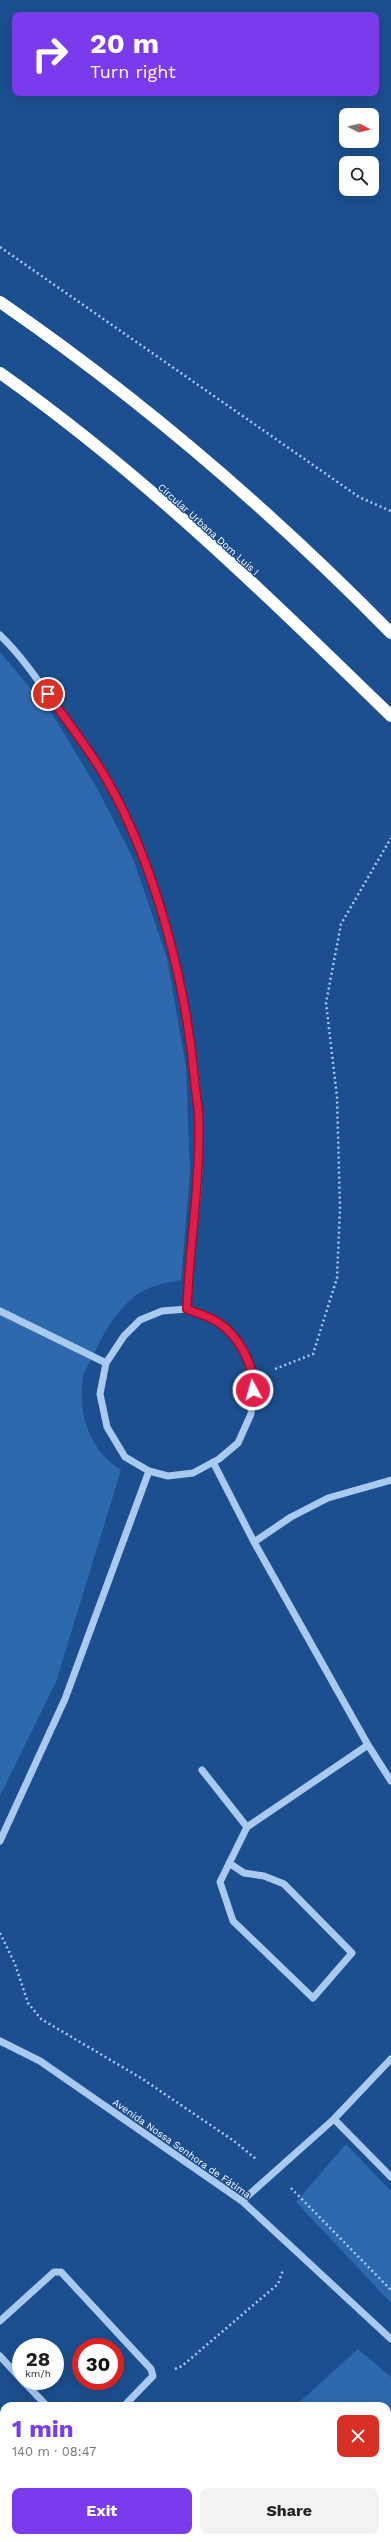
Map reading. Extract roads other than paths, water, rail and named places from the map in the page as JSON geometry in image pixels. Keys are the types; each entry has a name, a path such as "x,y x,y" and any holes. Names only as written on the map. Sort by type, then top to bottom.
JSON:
{"highway":[{"path":"0,302 76,354 204,458 328,569 391,633"},
{"name":"Circular Urbana Dom Luís I","path":"0,373 44,404 163,502 282,610 391,716"}],"street":[{"path":"0,635 39,682 107,780 142,855 157,897 187,1014 200,1132 197,1202 188,1275 187,1309"},
{"path":"187,1309 217,1321 240,1343 254,1378 251,1414 238,1443 213,1462 193,1473 168,1476 149,1470 125,1457 107,1427 100,1394 106,1362 124,1336 140,1320 162,1311 187,1309"},
{"path":"0,1311 106,1362"},
{"path":"213,1462 254,1542 368,1745 389,1773 391,1781"},
{"path":"0,1841 65,1699 149,1470"},
{"path":"254,1542 291,1517 328,1498 391,1480"},
{"path":"230,1863 244,1874 264,1876 284,1884 352,1953 313,1998 233,1921 220,1882 247,1827 368,1745"},
{"path":"202,1770 247,1827"},
{"name":"Avenida Nossa Senhora de Fátima","path":"0,2042 40,2061 242,2202 391,2339"},
{"path":"242,2202 334,2119 391,2059"},
{"path":"334,2119 391,2177"},
{"path":"0,2321 54,2272 61,2272 152,2369 154,2376 128,2402"},
{"path":"0,2356 12,2369"},
{"path":"31,2390 42,2402"}]}
